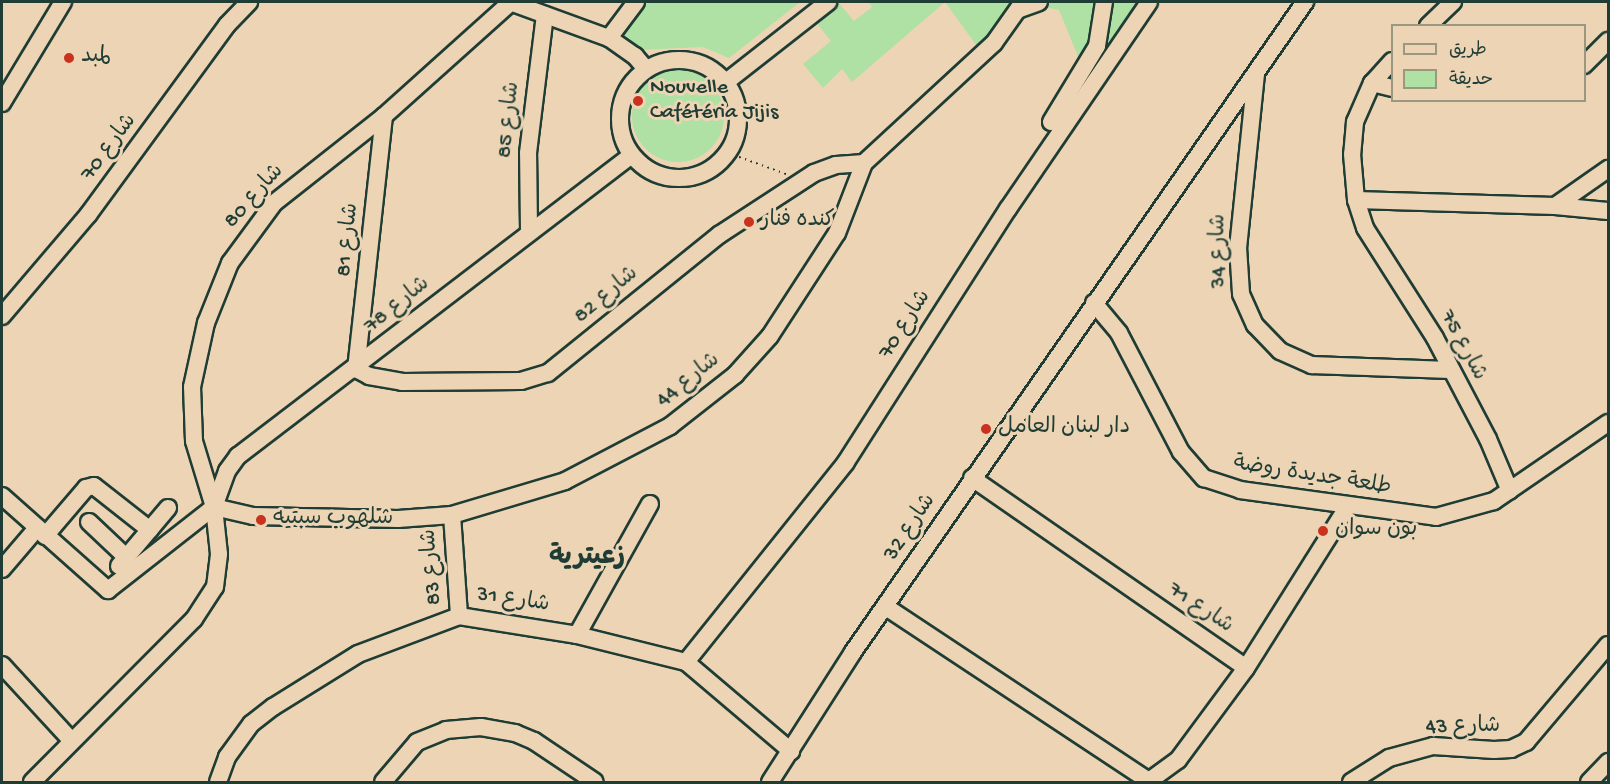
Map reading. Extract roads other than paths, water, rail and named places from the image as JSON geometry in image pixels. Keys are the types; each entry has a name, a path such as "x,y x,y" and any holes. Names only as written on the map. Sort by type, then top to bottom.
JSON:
{"street":[{"path":"2,103 63,2"},
{"name":"شارع 70","path":"2,316 88,215 226,25 249,2"},
{"path":"511,2 609,38 636,56 646,69"},
{"name":"شارع 80","path":"214,507 194,441 192,387 200,344 230,263 274,203 384,116 511,2"},
{"path":"609,38 636,2"},
{"path":"726,82 828,2"},
{"path":"1021,5 1039,2"},
{"path":"1051,122 1097,46 1104,2"},
{"name":"شارع 70","path":"686,662 846,462 1008,209 1149,2"},
{"name":"شارع 34","path":"1094,303 1227,109 1256,74 1305,2"},
{"path":"1430,24 1453,2"},
{"name":"شارع 44","path":"214,507 253,516 398,519 452,515 565,481 618,456 695,410 735,375 770,336 809,279 837,233 864,163 994,44 1021,5"},
{"name":"شارع 85","path":"529,230 528,153 545,15"},
{"path":"1586,62 1608,41"},
{"path":"670,60 695,61 726,82 738,117 728,153 698,176 674,178 650,171 631,154 621,132 620,108 629,86 646,69 670,60"},
{"name":"شارع 75","path":"1391,62 1372,83 1355,122 1356,200 1365,228 1435,338 1449,370 1488,439 1510,491"},
{"name":"شارع 34","path":"1256,74 1238,247 1241,294 1255,325 1280,351 1312,365 1449,370"},
{"path":"1372,83 1391,88"},
{"name":"شارع 81","path":"356,369 384,116"},
{"name":"شارع 78","path":"214,507 227,471 238,456 356,369 529,230 631,154"},
{"name":"شارع 82","path":"356,369 384,380 421,383 521,381 548,373 719,235 827,167 864,163"},
{"path":"1555,206 1608,169"},
{"path":"1356,200 1555,206 1608,211"},
{"path":"1365,228 1383,200"},
{"name":"شارع 32","path":"770,783 852,652 886,607 972,478 1094,303"},
{"name":"طلعة جديدة روضة","path":"1094,303 1119,333 1181,452 1204,478 1239,490 1348,507 1436,517 1469,510 1510,491 1608,423"},
{"name":"شارع 71","path":"972,478 1246,668"},
{"path":"2,569 86,488 94,486 150,530"},
{"path":"2,496 108,590 214,507"},
{"path":"577,635 650,504"},
{"path":"32,783 208,602 218,571 214,507"},
{"path":"886,607 1149,781 1178,760 1246,668 1348,507"},
{"path":"89,522 122,562 168,508"},
{"name":"شارع 83","path":"452,515 459,616"},
{"name":"شارع 31","path":"218,783 227,757 245,732 273,707 358,654 459,616 577,635 686,662 791,752"},
{"name":"شارع 43","path":"1351,783 1389,758 1433,746 1494,750 1511,749 1526,742 1608,645"},
{"path":"2,665 72,741"},
{"path":"383,783 417,742 446,730 481,727 515,733 534,741 595,783"},
{"path":"1589,783 1608,762"}],"place":[{"name":"لمبد","path":"69,58"},
{"name":"Nouvelle Cafétéria Jijis","path":"638,101"},
{"name":"كنده فنار","path":"749,222"},
{"name":"دار لبنان العامل","path":"986,429"},
{"name":"شلهوب سبتيه","path":"261,520"},
{"name":"بون سوان","path":"1323,531"}],"district":[{"name":"زعيترية","path":"587,559"}]}
